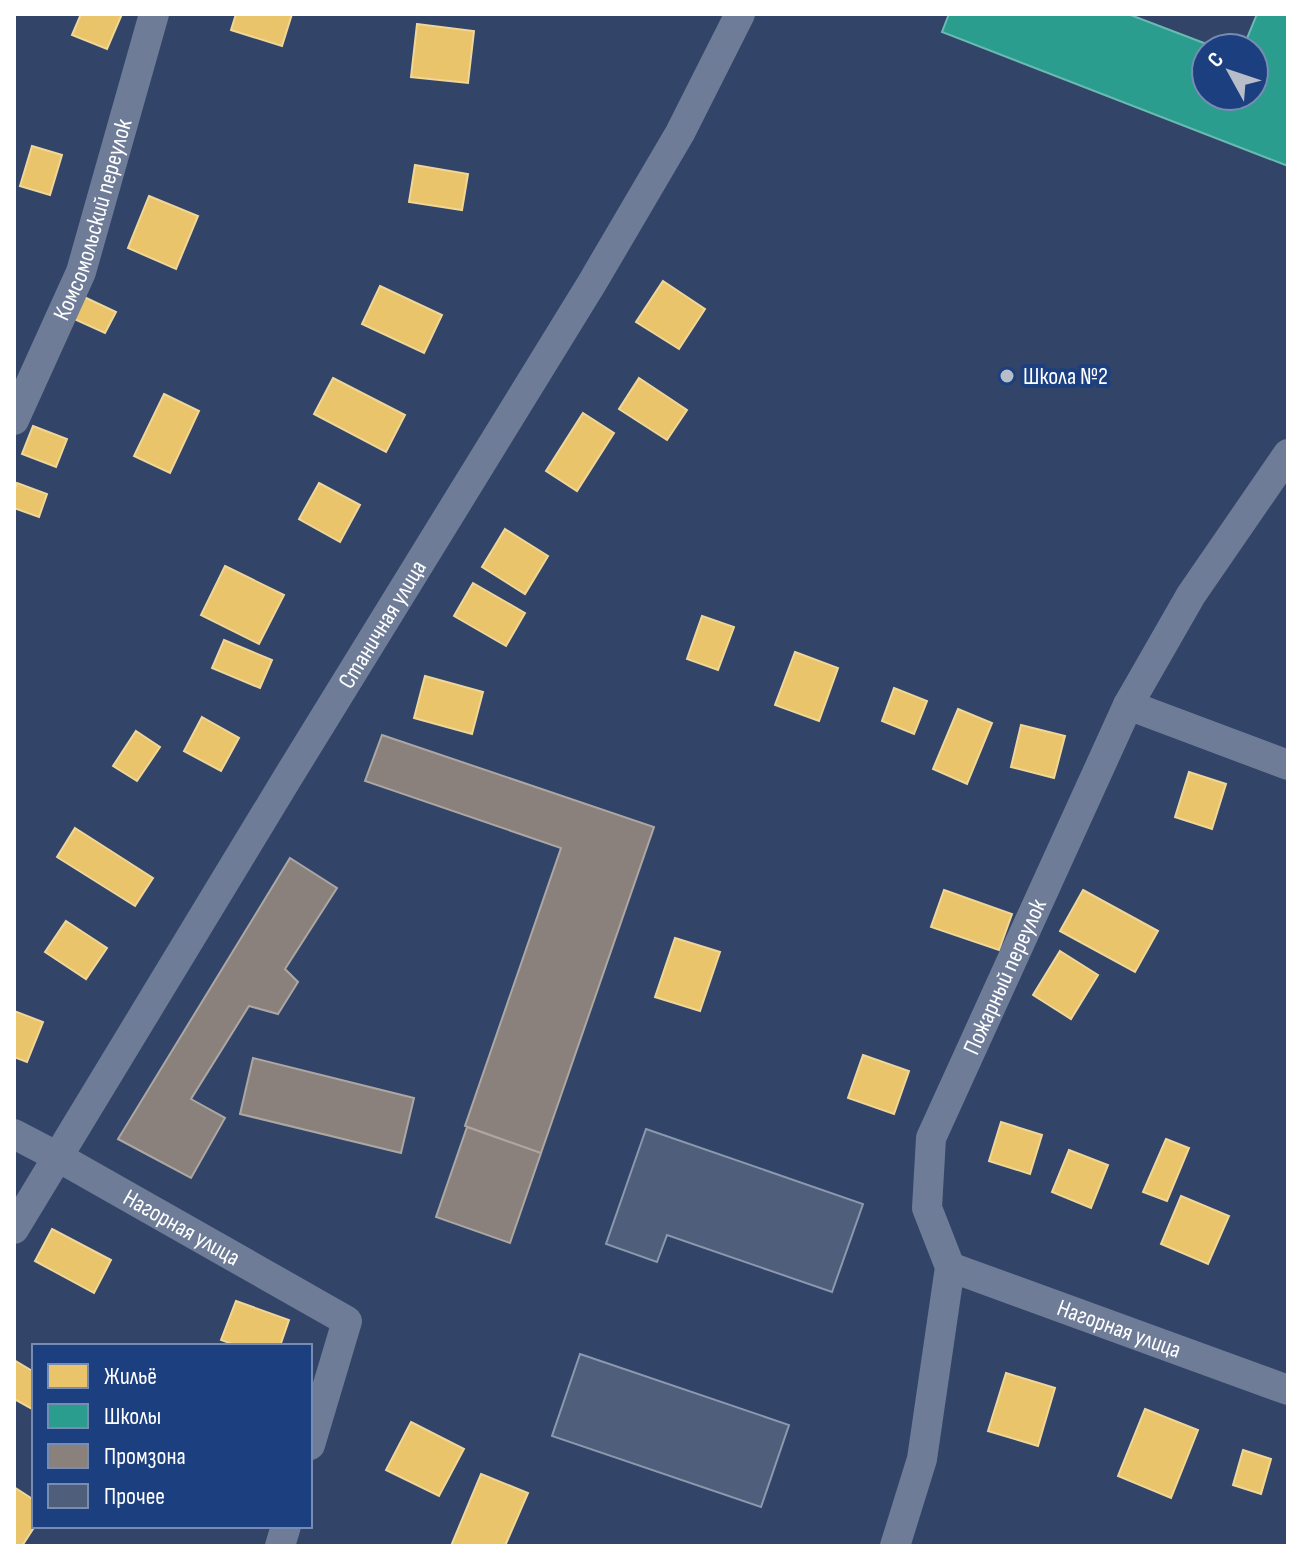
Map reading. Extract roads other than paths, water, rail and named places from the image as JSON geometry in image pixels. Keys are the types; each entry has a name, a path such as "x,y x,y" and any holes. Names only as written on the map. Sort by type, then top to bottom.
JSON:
{"street":[{"name":"Комсомольский переулок","path":"14,420 81,272 154,14"},
{"name":"Станичная улица","path":"14,1229 592,283 680,133 740,14"},
{"name":"Пожарный переулок","path":"895,1546 922,1459 950,1267 927,1208 931,1138 1128,705 1191,595 1288,454"},
{"path":"1128,705 1288,765"},
{"name":"Нагорная улица","path":"14,1134 347,1321 312,1438"},
{"name":"Нагорная улица","path":"950,1267 1288,1390"}],"place":[{"name":"Школа №2","path":"1007,376"}]}
